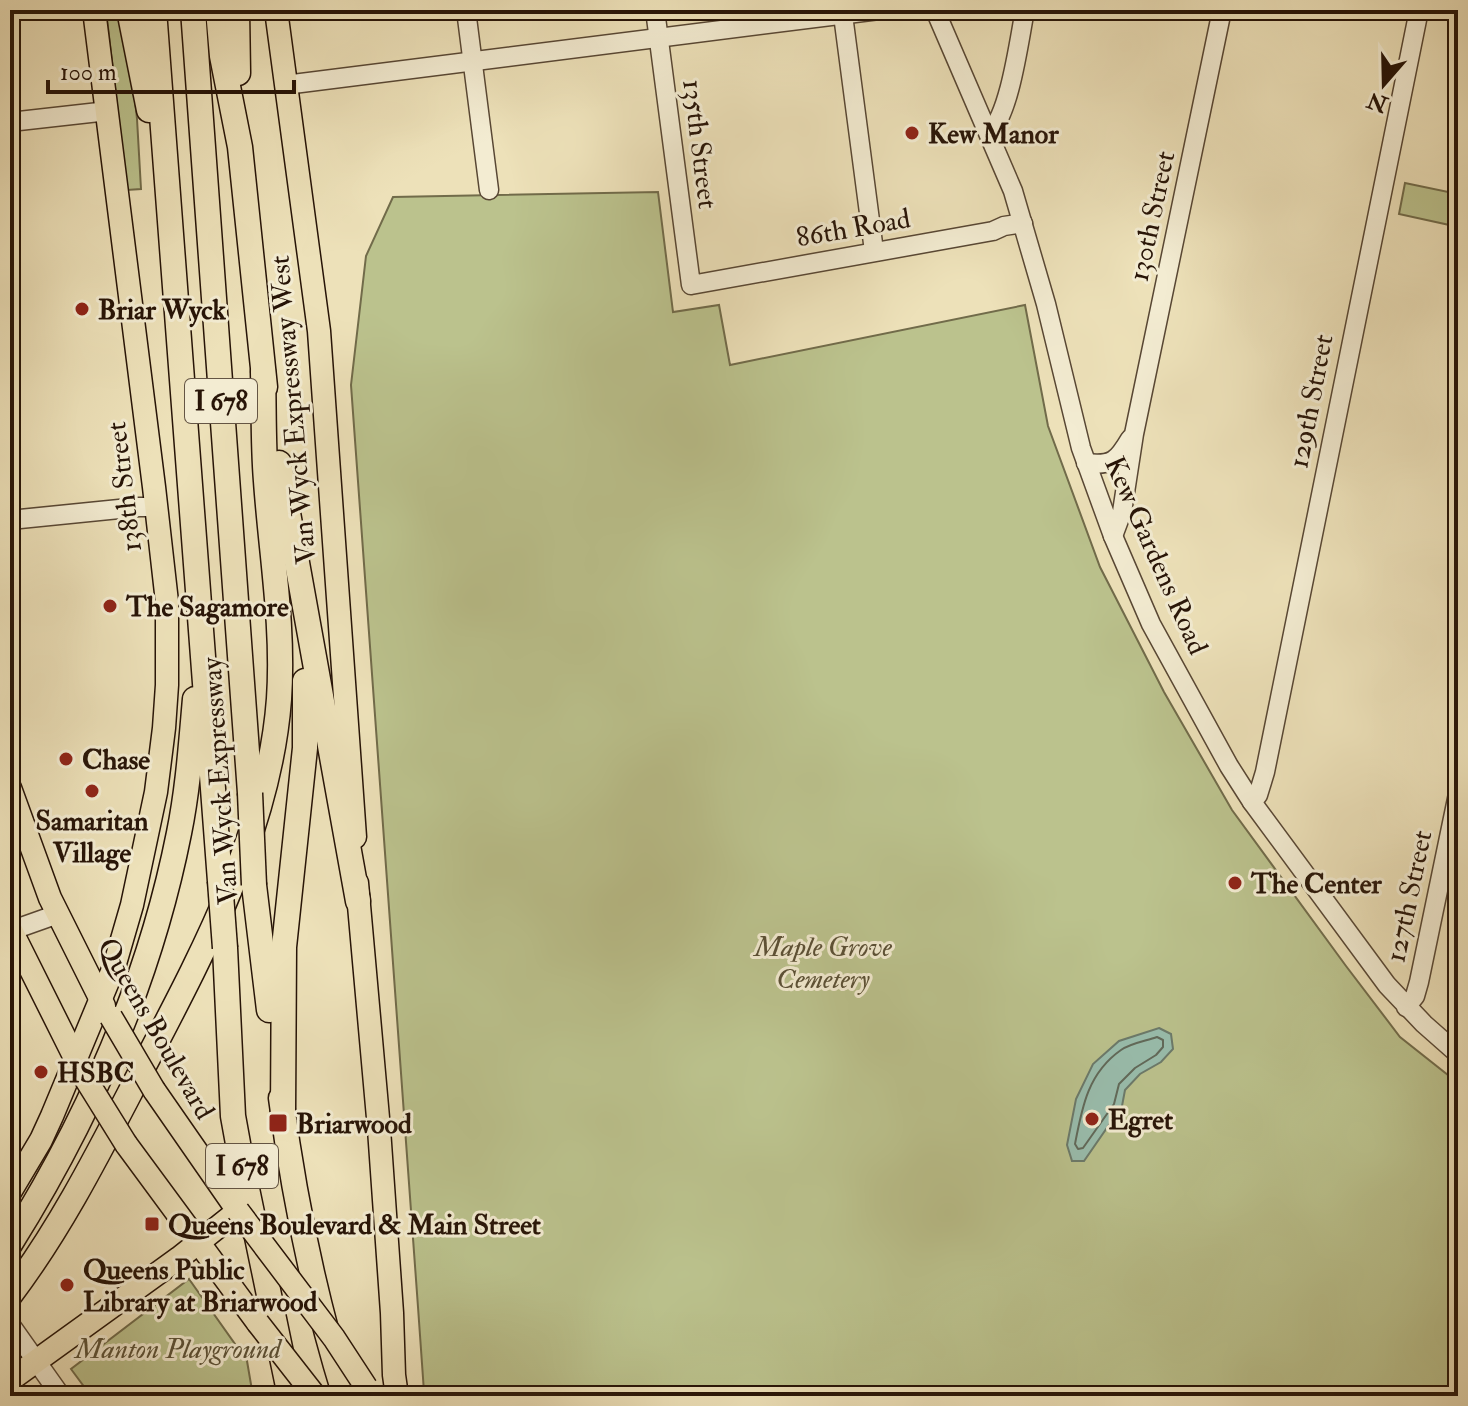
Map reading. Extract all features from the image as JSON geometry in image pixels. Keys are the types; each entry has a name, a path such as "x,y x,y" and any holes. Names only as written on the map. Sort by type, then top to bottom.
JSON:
{"highway":[{"path":"129,10 170,213"},
{"name":"Van Wyck Expressway","path":"154,10 225,948 233,1116 288,1391"},
{"name":"Van Wyck Expressway","path":"193,10 250,793 254,885 283,1114 307,1247 336,1367 361,1393"},
{"path":"218,10 222,56 240,147"},
{"path":"237,10 240,147 263,372 358,901"},
{"path":"10,1295 97,1155 181,993 229,893 265,784 274,743 280,655 265,477 263,372"},
{"path":"283,1114 284,947 306,732 305,665 297,572"},
{"path":"10,1244 66,1147 102,1073 130,1005 153,934 174,856 188,780 200,617"}],"main road":[{"name":"138th Street","path":"10,1192 80,1068 106,1008 148,837 161,753 167,685 167,602 94,10"},
{"name":"Van Wyck Expressway West","path":"276,10 319,331 358,901"},
{"name":"Queens Boulevard","path":"10,788 58,914 106,1008 154,1090 202,1160 334,1338 361,1393"},
{"path":"358,901 379,1129 397,1396"},
{"path":"10,930 80,1068 126,1144 205,1237 220,1272 315,1396"},
{"path":"10,1380 179,1258 238,1211"}],"street":[{"path":"466,10 489,190"},
{"name":"135th Street","path":"655,10 691,285"},
{"path":"285,85 879,10"},
{"name":"Kew Gardens Road","path":"935,10 1013,191 1049,315 1086,463 1151,624 1252,802 1367,961 1406,1007 1458,1054"},
{"path":"989,133 997,124 1007,101 1025,10"},
{"name":"130th Street","path":"1113,536 1122,512 1134,434 1222,10"},
{"name":"129th Street","path":"1252,802 1258,795 1265,772 1419,10"},
{"path":"843,15 874,251"},
{"path":"10,122 108,111"},
{"name":"86th Road","path":"691,285 1023,223"},
{"path":"1086,463 1104,464 1116,460 1134,434"},
{"path":"10,520 156,507"},
{"name":"127th Street","path":"1406,1007 1415,996 1419,982 1458,794"},
{"path":"10,930 58,914"},
{"path":"14,1329 61,1396"}],"green space":[{"path":"106,10 117,10 132,72 141,189 127,190"},
{"path":"1405,183 1458,194 1454,226 1399,214"},
{"name":"Maple Grove Cemetery","path":"658,192 673,312 719,305 730,365 1025,305 1048,426 1100,567 1164,692 1232,810 1346,966 1400,1037 1458,1083 1458,1396 426,1396 351,385 366,256 393,197"},
{"name":"Manton Playground","path":"189,1279 247,1361 253,1396 91,1396 71,1369"}],"water":[{"path":"1159,1028 1171,1034 1173,1049 1161,1062 1140,1074 1125,1090 1122,1106 1084,1161 1072,1161 1067,1145 1076,1099 1093,1064 1119,1041"}],"place":[{"name":"Kew Manor","path":"912,133"},
{"name":"Briar Wyck","path":"82,309"},
{"name":"The Sagamore","path":"110,606"},
{"name":"Chase","path":"66,759"},
{"name":"Samaritan Village","path":"92,791"},
{"name":"The Center","path":"1235,883"},
{"name":"HSBC","path":"41,1072"},
{"name":"Egret","path":"1092,1119"},
{"name":"Briarwood","path":"278,1123"},
{"name":"Queens Boulevard & Main Street","path":"152,1224"},
{"name":"Queens Public Library at Briarwood","path":"67,1285"}]}
